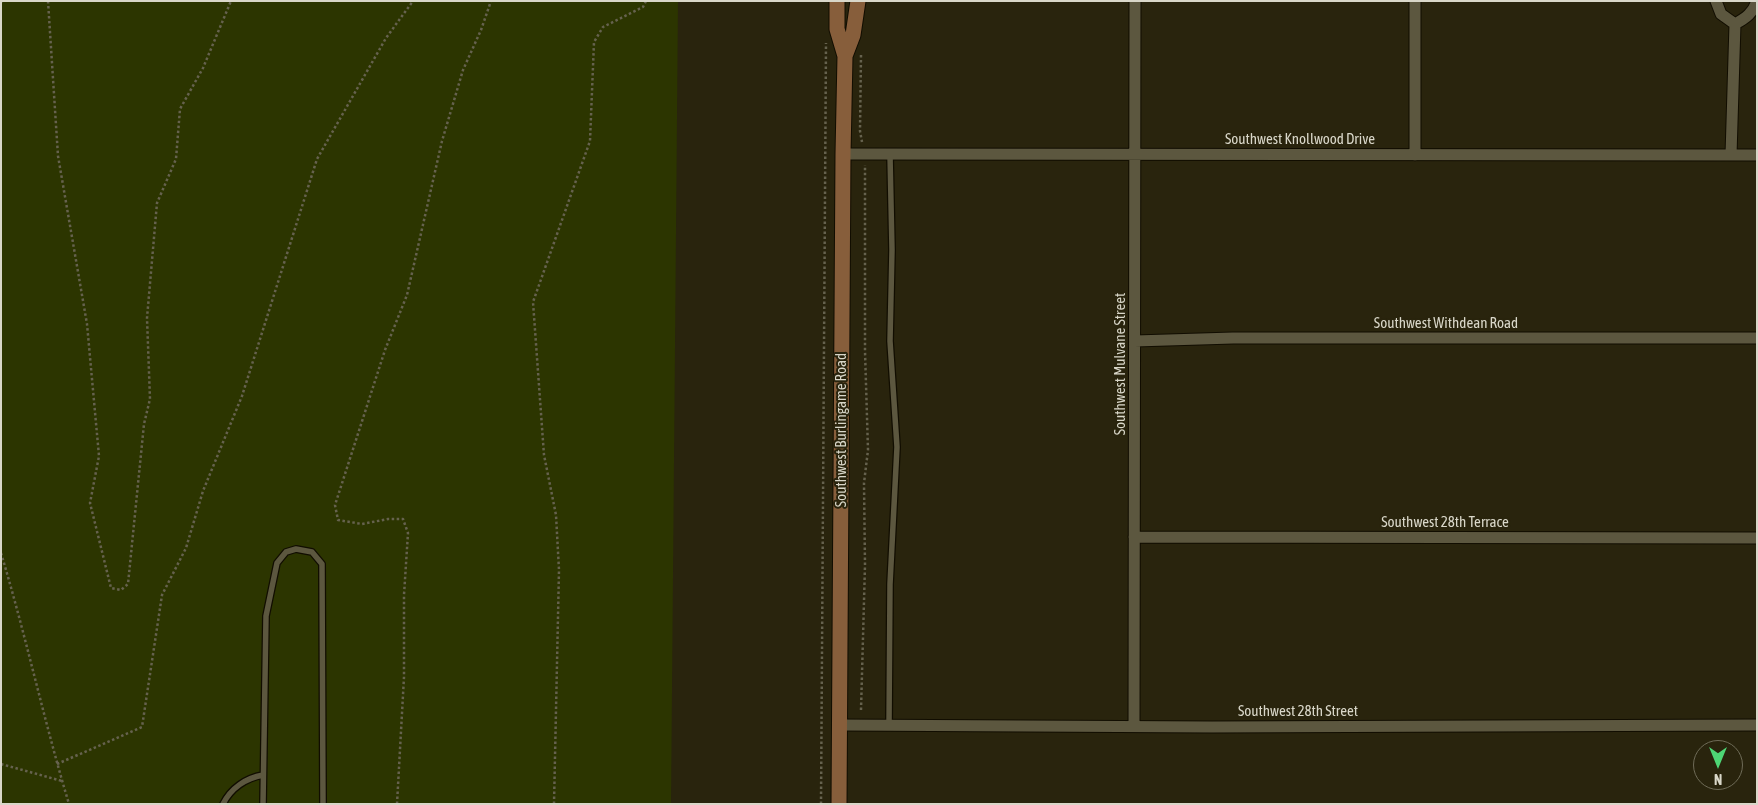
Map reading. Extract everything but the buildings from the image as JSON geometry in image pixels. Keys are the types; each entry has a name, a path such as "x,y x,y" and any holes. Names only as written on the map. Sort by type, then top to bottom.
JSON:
{"main road":[{"name":"Southwest Burlingame Road","path":"837,1 837,29 845,56 839,804"},
{"name":"Southwest Burlingame Road","path":"845,56 854,35 858,1"}],"street":[{"name":"Southwest Mulvane Street","path":"1134,726 1135,1"},
{"path":"1415,1 1415,155"},
{"path":"1716,1 1721,14 1736,24"},
{"path":"1736,24 1748,17 1757,1"},
{"path":"1731,155 1736,24"},
{"name":"Southwest Knollwood Drive","path":"843,154 1757,155"},
{"name":"Southwest Withdean Road","path":"1134,341 1233,338 1757,338"},
{"name":"Southwest 28th Terrace","path":"1134,537 1757,538"},
{"name":"Southwest 28th Street","path":"840,725 1757,725"}],"lane":[{"path":"889,725 890,584 897,446 890,341 892,250 890,155"},
{"path":"263,804 266,616 277,563 286,552 296,549 312,552 322,564 323,804"},
{"path":"223,804 235,788 244,781 263,775"}],"path":[{"path":"48,1 58,156 87,324 98,447 90,503 111,588 121,590 128,584 144,424 150,399 147,318 157,203 176,159 180,109 203,68 231,1"},
{"path":"57,764 142,727 162,595 186,548 203,492 242,396 317,159 386,38 413,1"},
{"path":"397,804 404,677 404,595 408,533 402,520 388,519 362,524 338,520 335,506 385,350 407,295 442,140 463,70 481,30 491,1"},
{"path":"554,804 559,570 556,515 544,455 533,302 590,140 594,42 603,27 643,7 646,1"},
{"path":"821,804 826,41"},
{"path":"861,710 865,565 864,483 868,450 865,351 866,172 860,131 860,64 862,47"},
{"path":"1,553 69,804"},
{"path":"1,764 62,781"}],"green space":[{"path":"1,1 678,1 671,804 1,804"}]}
